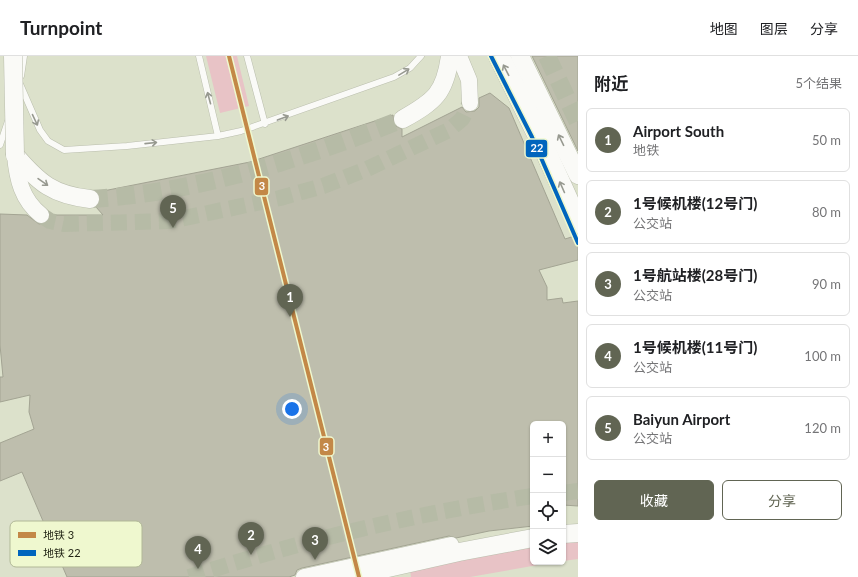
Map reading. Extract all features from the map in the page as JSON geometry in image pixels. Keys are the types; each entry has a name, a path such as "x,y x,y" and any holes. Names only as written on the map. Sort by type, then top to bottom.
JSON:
{"highway":[{"path":"499,56 542,140 578,223"}],"main road":[{"path":"14,56 15,155 29,171 60,194 90,199"},
{"path":"403,119 424,107 441,91 447,73 450,56"},
{"path":"520,56 578,175"},
{"path":"566,534 578,533"},
{"path":"348,577 452,553 530,539"}],"street":[{"path":"459,56 468,80 470,103"},
{"path":"15,155 16,173 24,194 31,207 42,215"},
{"path":"566,526 578,525"},
{"path":"304,577 367,562 530,531"}],"lane":[{"path":"0,145 20,84 24,56"},
{"path":"199,56 218,136"},
{"path":"247,56 265,124"},
{"path":"20,84 40,130 48,141 64,150 218,136 265,124 394,77 410,68 421,56"}],"shaded area":[{"path":"206,56 237,56 249,106 220,113"},
{"path":"578,540 578,559 566,561 566,542"},
{"path":"530,546 530,565 538,565 470,577 411,577 410,569"}],"building":[{"path":"532,56 578,56 578,151"},
{"path":"490,93 509,108 565,239 578,235 578,260 539,270 547,287 547,300 562,298 563,303 578,301 578,506 566,505 566,421 530,421 530,526 489,531 456,538 449,536 302,568 297,570 295,575 289,577 67,577 63,567 142,567 142,521 43,521 22,472 0,481 0,443 34,429 29,412 30,395 0,402 0,377 3,377 0,345 0,214 27,215 39,224 48,222 50,215 103,215 96,207 100,200 98,192 250,162 393,115 394,125 402,129 402,137 462,107 466,112 475,111 479,107 479,98"}],"tunnel":[{"path":"547,56 578,122"},
{"path":"41,215 50,221 64,224 170,221 280,198 323,186 367,169 449,130 462,119 470,103"},
{"path":"90,199 170,189 250,171 328,147 403,119"},
{"path":"566,493 578,491"},
{"path":"189,577 316,540 360,529 446,511 530,496"}],"metro line":[{"name":"3","path":"229,56 359,577"},
{"name":"22","path":"491,56 532,137 578,243"}],"place":[{"name":"Baiyun Airport","path":"173,228"},
{"name":"Airport South","path":"290,317"},
{"name":"1号候机楼(12号门)","path":"251,555"},
{"name":"1号航站楼(28号门)","path":"315,560"},
{"name":"1号候机楼(11号门)","path":"198,569"}]}
